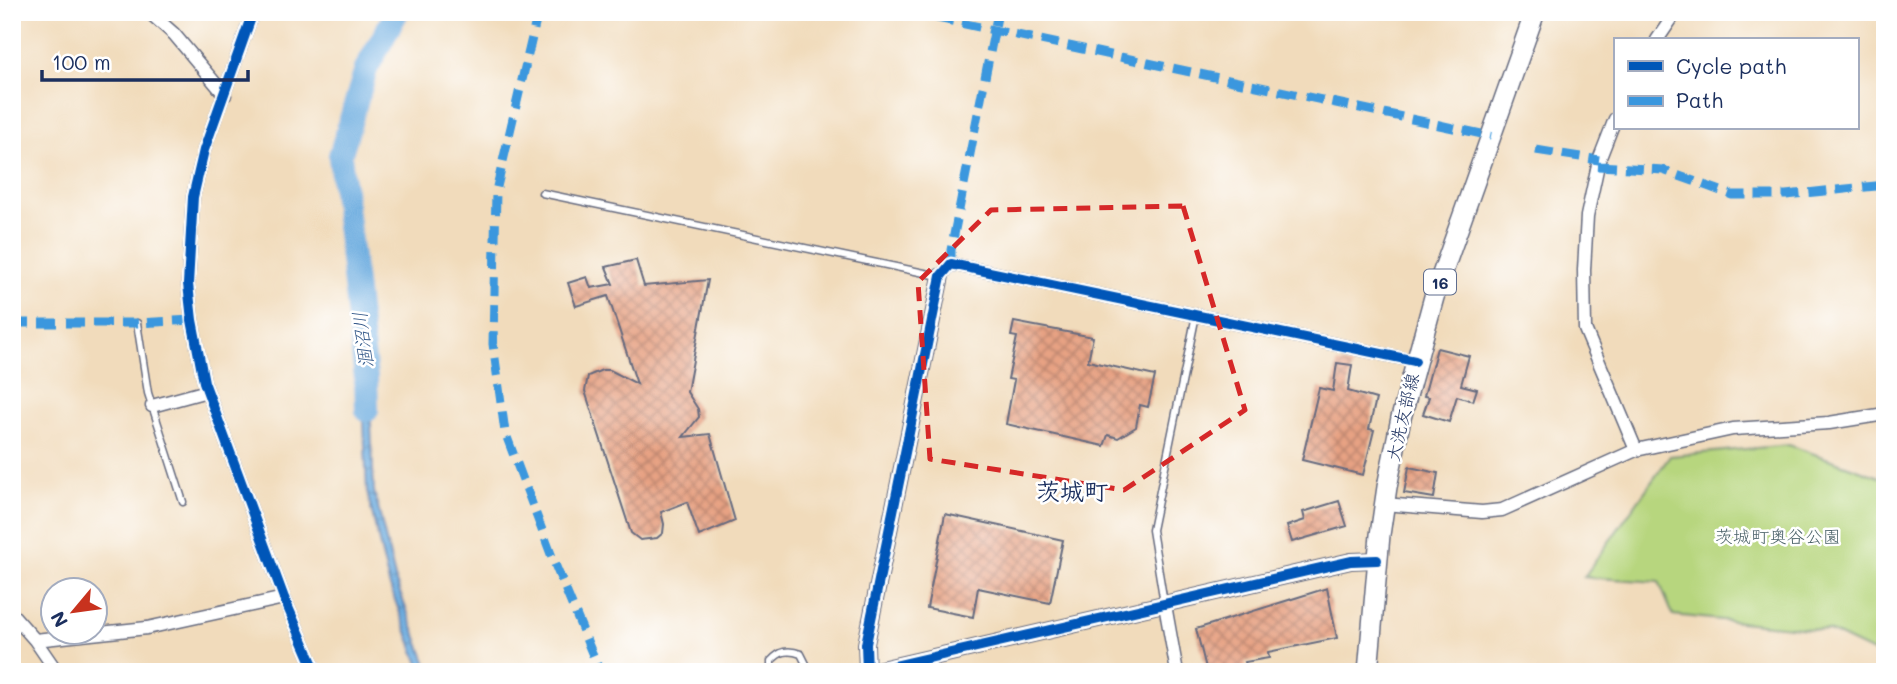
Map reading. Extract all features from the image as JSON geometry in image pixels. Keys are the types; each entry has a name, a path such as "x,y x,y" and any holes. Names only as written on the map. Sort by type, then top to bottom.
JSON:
{"main road":[{"name":"大洗友部線","path":"1368,672 1384,503 1415,361 1434,297 1535,12"}],"street":[{"path":"149,12 174,34 225,95"},
{"path":"253,12 204,150 193,197 188,284 192,320 207,391 284,598 316,672"},
{"path":"1658,38 1676,12"},
{"path":"1614,122 1599,160 1587,216 1584,270 1586,329 1636,450"},
{"path":"1377,560 1351,561 868,672 866,644 941,276 951,264 1415,361"},
{"path":"152,406 207,391"},
{"path":"1384,503 1458,510 1502,510 1636,450 1733,429 1819,424 1885,414"},
{"path":"35,640 147,628 284,598"},
{"path":"1164,605 1177,672"},
{"path":"12,614 35,640 57,672"}],"lane":[{"path":"542,193 941,276"},
{"path":"1164,605 1152,530 1196,314"},
{"path":"138,323 152,406 183,502"},
{"path":"771,672 771,661 777,655 792,651 800,654 810,672"}],"highlighted area":[{"path":"1183,206 1245,410 1124,490 930,459 918,282 991,210"}],"green space":[{"name":"茨城町奥谷公園","path":"1789,445 1885,479 1885,658 1829,631 1673,615 1659,582 1584,577 1670,456"}],"water":[{"path":"362,378 369,378 374,491 396,582 430,672 422,672 389,584 367,492"}],"building":[{"path":"636,260 644,286 708,280 687,392 698,409 699,417 683,437 710,434 735,521 699,536 687,502 661,512 663,533 657,538 640,540 631,533 585,391 588,376 602,370 610,370 637,384 608,296 576,306 568,283 587,277 591,288 613,284 606,267"},
{"path":"1014,322 1093,337 1088,361 1155,376 1148,407 1140,405 1136,427 1118,438 1108,435 1104,446 1006,424 1014,380 1008,379 1017,337 1011,336"},
{"path":"1437,348 1469,356 1461,385 1477,389 1473,401 1457,396 1449,422 1423,414 1429,397 1424,396"},
{"path":"1337,363 1352,365 1348,391 1376,399 1369,429 1374,430 1363,475 1302,460 1319,388 1333,391"},
{"path":"1409,467 1438,473 1434,498 1404,493"},
{"path":"1339,501 1347,526 1292,542 1287,526 1305,520 1303,512"},
{"path":"945,514 1063,540 1050,603 978,588 973,617 927,608"},
{"path":"1327,588 1337,638 1268,652 1269,658 1245,662 1247,668 1232,672 1207,672 1196,629"}],"waterway":[{"name":"涸沼川","path":"367,410 366,378 340,156 366,69 397,12"}],"marked path":[{"path":"538,12 496,191 493,344 505,432 554,562 600,672"},
{"path":"909,12 1491,136"},
{"path":"951,264 951,250 998,12"},
{"path":"1536,150 1599,160"},
{"path":"1598,166 1663,170 1732,195 1786,195 1885,185"},
{"path":"12,323 192,320"}],"cycle path":[{"path":"253,12 204,150 193,197 188,284 204,382 284,598 316,672"},
{"path":"867,672 866,644 941,276 951,264 1415,361"},
{"path":"868,672 1351,561 1377,560"}],"district":[{"name":"茨城町","path":"1072,490"}]}
